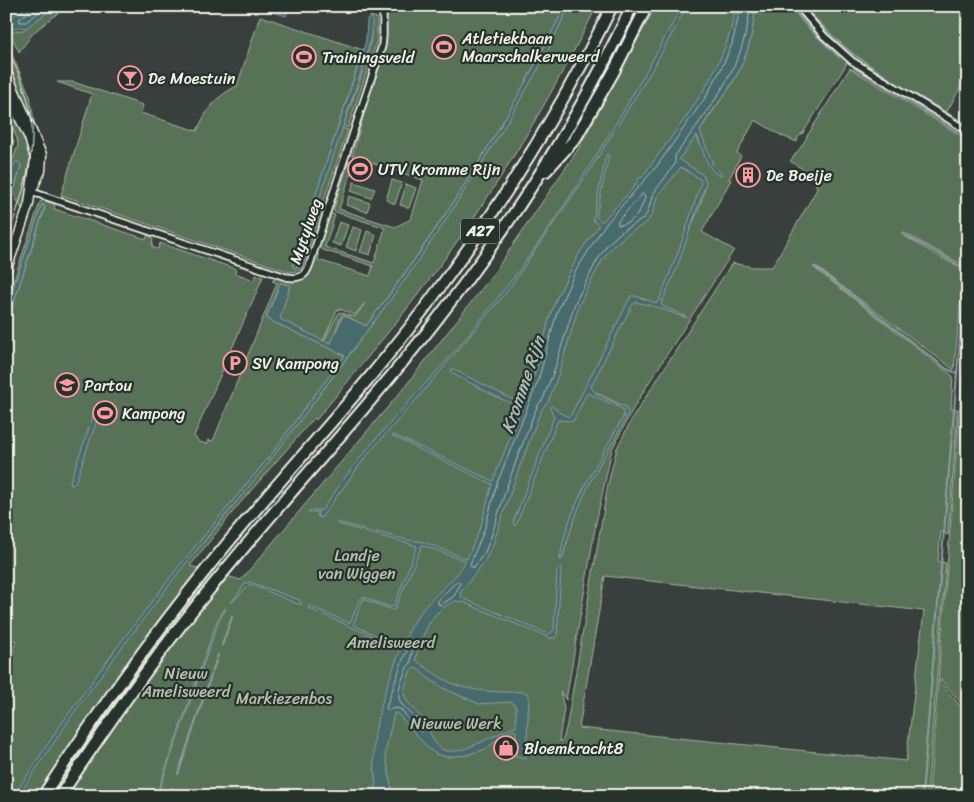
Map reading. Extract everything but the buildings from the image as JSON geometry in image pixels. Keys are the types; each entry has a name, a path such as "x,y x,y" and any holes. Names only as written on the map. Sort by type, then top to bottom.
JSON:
{"highway":[{"name":"A27","path":"43,796 134,662 202,574 362,386 437,292 482,229 538,143 583,63 612,6"},
{"name":"A27","path":"60,796 124,702 184,621 434,323 484,256 529,190 576,114 632,6"},
{"name":"A27","path":"529,190 575,139 613,73 647,6"}],"main road":[{"path":"6,70 42,155 41,171 32,192 6,272"},
{"path":"6,90 29,138 36,159 32,192"}],"street":[{"name":"Mytylweg","path":"32,192 279,275 293,278 302,277 307,271 312,258 382,46 383,6"},
{"path":"798,6 824,36 852,61 968,131"}],"green space":[{"path":"56,6 67,6 34,32 19,52 10,33 23,30"},
{"path":"384,6 565,6 498,131 421,250 366,326 344,315 341,317 331,343 324,341 339,312 355,317 365,303 355,315 340,309 337,310 323,341 279,319 290,285 280,283 267,319 344,355 344,357 274,451 182,563 185,564 268,462 420,257 453,208 514,109 543,58 569,6 597,6 529,131 472,221 419,294 368,357 316,420 314,418 236,508 190,566 241,580 403,389 491,277 577,151 656,6 742,6 725,70 669,155 703,180 687,237 702,198 705,183 702,175 679,159 696,135 711,168 721,174 713,165 700,132 740,69 751,38 755,6 795,6 847,59 846,65 803,133 798,137 797,142 782,136 755,120 737,153 741,156 729,179 731,180 702,232 734,250 648,384 612,449 596,523 566,700 560,692 564,708 559,741 563,740 567,724 608,484 617,448 633,417 732,263 753,267 772,267 817,189 814,179 790,161 804,143 850,68 968,140 968,227 965,264 955,261 903,232 901,234 964,269 954,370 815,266 813,267 953,376 951,409 958,409 948,535 941,532 938,561 946,563 927,796 6,796 6,656 12,653 16,641 6,638 6,326 45,207 44,205 42,205 6,309 6,303 40,202 42,200 55,204 54,209 146,239 148,234 153,239 152,247 158,249 160,243 236,269 235,273 254,280 256,275 263,277 194,436 199,442 207,444 209,440 213,441 277,283 272,281 279,278 294,281 302,279 316,255 319,255 318,260 370,276 373,266 323,250 318,246 328,215 331,213 335,215 325,247 374,263 385,228 333,211 349,161 354,163 339,209 395,227 411,219 423,180 352,156 384,44","holes":["593,391 625,407 628,413 582,498 562,559 560,558 565,539 579,502 625,414 623,409 592,394","605,576 924,611 906,761 579,728"]},
{"path":"803,6 968,6 968,74 945,115 868,69 846,53 807,14"},
{"path":"260,16 363,50 293,265 297,267 317,202 323,204 302,269 290,272 61,195 92,94 57,82 73,82 143,105 141,113 197,131 212,104 223,94 237,86"},
{"path":"370,16 377,18 377,41 348,128 343,126 368,54 371,39 372,26"},
{"path":"6,41 30,96 36,134 6,66"},
{"path":"10,101 27,135 32,156 23,211 13,194 21,166 11,182 6,198 6,149 11,150 6,122 14,142 11,156 13,160 18,145 6,112 6,102"},
{"path":"342,128 348,130 323,203 318,201"},
{"path":"392,180 402,183 395,204 386,200"},
{"path":"354,182 375,189 371,198 351,191"},
{"path":"406,184 416,188 409,208 400,205"},
{"path":"349,196 370,203 367,212 346,205"},
{"path":"339,222 348,225 341,246 332,243"},
{"path":"353,227 362,230 356,251 346,247"},
{"path":"367,231 376,235 370,255 360,252"},
{"path":"968,302 968,343 964,384 962,385 968,391 968,711 941,680 939,681 968,715 968,796 929,796"}],"water":[{"path":"28,6 56,6 26,28 19,27 6,33 6,20"},
{"path":"261,6 290,6 286,16 260,8"},
{"path":"565,6 569,6 541,64 449,215 407,277 269,462 182,568 126,642 77,708 18,796 6,796 6,790 10,795 15,794 57,730 118,646 180,565 274,451 344,357 344,355 267,319 280,283 290,285 280,319 324,341 331,343 343,315 366,326 448,211 498,131"},
{"path":"682,6 687,6 656,63 589,172 505,294 367,455 321,518 317,516 319,512 308,512 322,510 359,459 439,369 510,282 564,206 614,127"},
{"path":"736,6 755,6 751,38 740,69 700,131 713,165 722,175 720,176 711,169 697,135 679,159 703,175 706,183 676,270 661,304 687,317 636,302 632,305 591,386 600,396 625,407 628,413 584,495 562,559 560,560 563,542 576,504 624,416 623,409 588,393 573,421 558,420 516,525 513,523 554,417 550,407 552,406 560,413 569,417 571,415 631,296 656,303 659,301 679,250 701,184 700,179 681,167 657,197 652,215 647,222 612,247 588,287 579,305 559,373 548,402 543,407 538,418 492,547 484,562 460,593 462,598 548,634 554,630 557,569 559,567 561,569 557,635 555,638 550,638 463,602 455,601 439,611 429,624 416,657 416,660 446,681 465,688 527,693 529,697 526,758 516,756 516,732 514,730 504,734 486,749 466,755 447,757 436,754 429,749 397,713 394,713 385,753 393,796 377,796 374,742 377,721 392,671 406,638 420,613 456,575 466,561 422,545 395,609 393,610 363,599 353,625 384,639 383,641 308,608 310,606 349,623 360,599 363,597 390,607 394,606 417,546 338,524 337,522 407,540 424,542 467,559 481,526 492,484 392,436 394,435 493,481 522,407 501,399 457,376 451,370 453,369 523,405 539,362 549,319 557,297 580,252 599,225 593,220 606,155 609,155 596,217 600,221 603,221 634,187 700,97 712,76 731,30","holes":["414,668 443,688 479,704 512,702 516,707 516,727 465,749 454,751 445,750 438,746 423,720 404,695 405,685 411,670"]},
{"path":"372,19 372,30 368,50 297,267 294,268 301,239 364,48 367,20"},
{"path":"17,162 21,166 6,217 6,198 14,164"},
{"path":"42,205 45,206 6,326 6,309"},
{"path":"98,403 102,405 77,478 74,484 71,485 70,482"},
{"path":"250,582 299,600 302,604 250,584 231,603 245,584"},
{"path":"225,608 219,620 156,796 217,621"}],"waterway":[{"path":"790,6 810,29 839,57"},
{"path":"803,6 834,38 854,55"},
{"path":"856,56 897,84 968,125"},
{"path":"854,68 968,138"},
{"path":"903,234 957,264 966,267"},
{"path":"922,796 968,241"},
{"path":"815,267 947,369 956,373"},
{"path":"222,645 232,617"},
{"path":"178,774 218,655"},
{"path":"170,796 172,788"}],"tram line":[{"path":"6,47 26,94 32,137 28,173 6,243"}],"place":[{"name":"Atletiekbaan Maarschalkerweerd","path":"444,47"},
{"name":"Trainingsveld","path":"304,57"},
{"name":"De Moestuin","path":"130,78"},
{"name":"UTV Kromme Rijn","path":"360,169"},
{"name":"De Boeije","path":"748,175"},
{"name":"SV Kampong","path":"235,363"},
{"name":"Partou","path":"67,385"},
{"name":"Kampong","path":"105,413"},
{"name":"Bloemkracht8","path":"506,748"}],"water label":[{"name":"Kromme Rijn","path":"523,385"}],"park label":[{"name":"Landje van Wiggen","path":"357,564"},
{"name":"Amelisweerd","path":"391,642"},
{"name":"Nieuw Amelisweerd","path":"186,682"},
{"name":"Markiezenbos","path":"284,698"},
{"name":"Nieuwe Werk","path":"456,723"}]}
